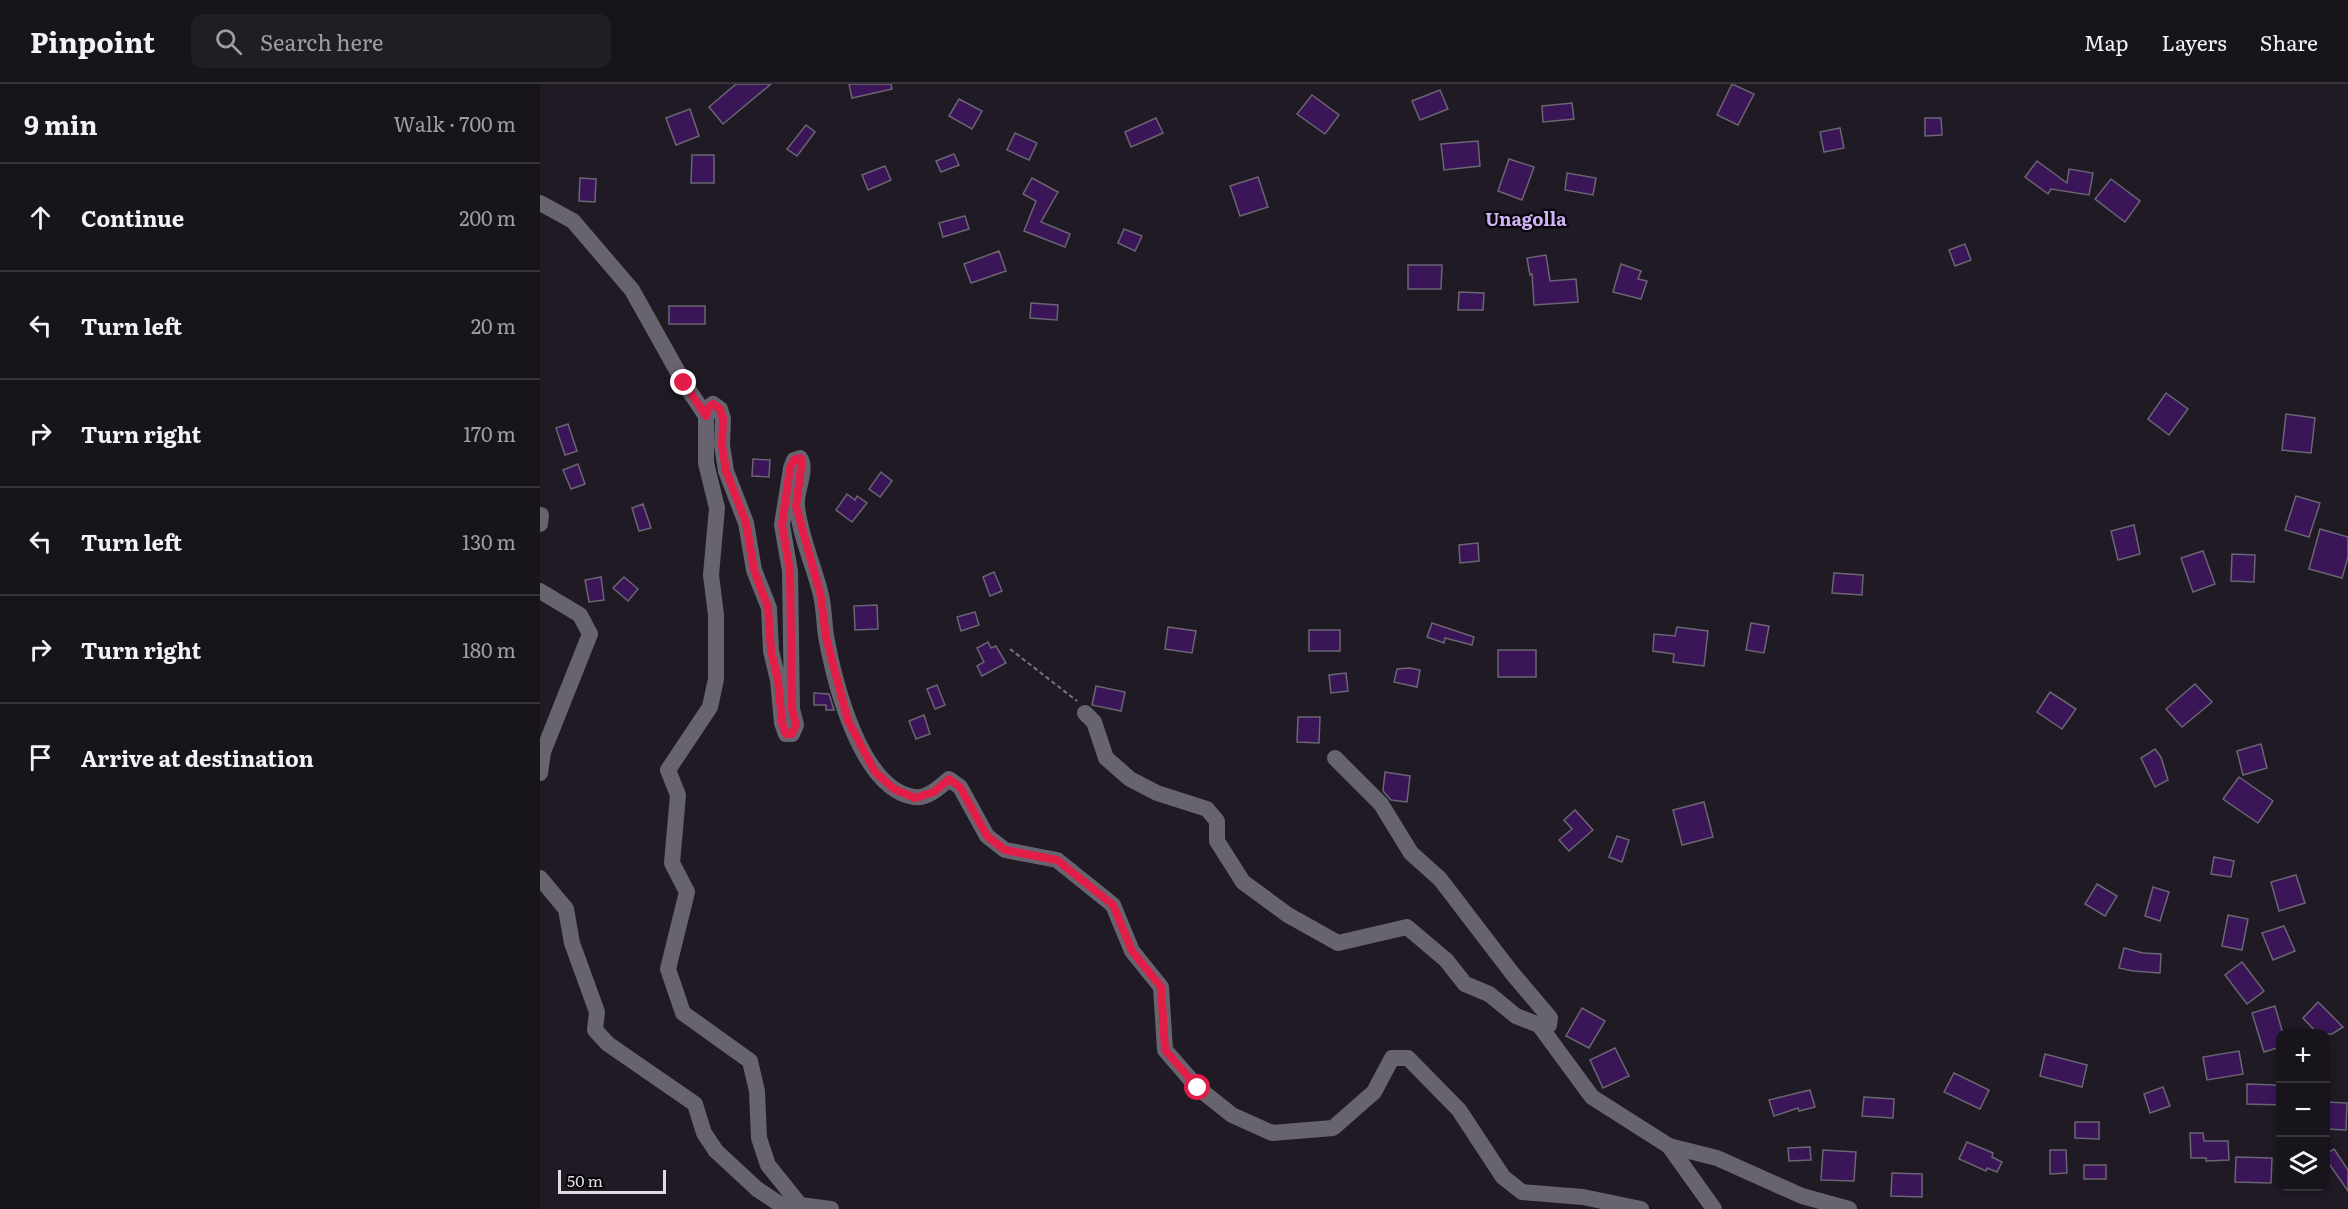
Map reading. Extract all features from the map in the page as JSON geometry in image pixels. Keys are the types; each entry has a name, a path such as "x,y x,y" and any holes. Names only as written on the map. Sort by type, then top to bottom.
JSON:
{"street":[{"path":"540,202 573,221 632,290 684,383 706,416"},
{"path":"831,1209 800,1205 768,1165 759,1138 757,1091 750,1061 683,1012 668,969 687,892 672,863 678,795 668,770 710,707 716,679 716,615 711,575 717,508 706,463 706,416 709,407 713,404 720,409 723,419 722,445 726,471 746,523 754,570 768,608 771,651 778,680 782,723 786,734 792,734 796,725 792,709 790,571 782,525 790,468 794,460 800,458 803,468 796,506 821,597 826,637 848,721 875,772 894,789 915,798 934,792 949,779 960,787 987,836 1005,850 1057,860 1113,905 1132,951 1161,987 1165,1050 1198,1088 1232,1115 1272,1133 1333,1128 1374,1092 1392,1058 1408,1058 1459,1110 1503,1177 1522,1192 1583,1197 1641,1209"},
{"path":"540,591 580,615 590,634 543,752 540,773"},
{"path":"1086,713 1094,722 1106,758 1130,778 1157,793 1207,809 1217,821 1217,841 1243,882 1288,915 1338,943 1407,927 1446,960 1465,984 1489,994 1516,1016 1539,1025 1549,1025 1550,1018 1512,973 1440,879 1411,853 1380,804 1335,758"},
{"path":"540,878 566,909 572,943 597,1012 595,1030 608,1044 695,1104 704,1134 716,1151 757,1189 787,1209"},
{"path":"1539,1025 1592,1097 1669,1146 1717,1158 1802,1196 1850,1209"},
{"path":"1669,1146 1714,1209"}],"path":[{"path":"1010,649 1077,701 1086,713"}],"building":[{"path":"736,84 771,84 723,124 709,107"},
{"path":"849,84 891,84 892,89 852,98"},
{"path":"1732,84 1754,94 1738,125 1717,115"},
{"path":"1440,90 1448,109 1420,120 1412,101"},
{"path":"1312,95 1339,115 1325,134 1297,114"},
{"path":"959,99 982,111 972,129 949,116"},
{"path":"1572,103 1574,119 1543,122 1542,106"},
{"path":"690,109 699,136 676,145 666,118"},
{"path":"1156,118 1163,133 1131,147 1125,132"},
{"path":"1925,118 1941,118 1942,135 1925,136"},
{"path":"806,125 815,132 797,156 787,149"},
{"path":"1840,128 1844,148 1824,152 1820,132"},
{"path":"1015,133 1037,143 1029,160 1007,150"},
{"path":"1478,141 1480,166 1444,170 1441,144"},
{"path":"954,154 959,165 941,172 936,161"},
{"path":"692,155 714,155 714,183 691,183"},
{"path":"1509,159 1534,167 1522,200 1498,191"},
{"path":"2037,161 2067,183 2069,169 2093,173 2089,195 2051,189 2048,194 2025,177"},
{"path":"885,166 891,180 868,190 862,175"},
{"path":"1567,173 1596,178 1593,195 1565,190"},
{"path":"1258,177 1268,207 1240,216 1230,186"},
{"path":"580,178 596,179 595,202 579,201"},
{"path":"1032,178 1058,192 1041,222 1070,234 1065,247 1024,231 1036,201 1023,194"},
{"path":"2111,179 2140,201 2125,222 2095,199"},
{"path":"965,216 969,229 943,237 939,223"},
{"path":"1124,229 1142,236 1135,251 1118,243"},
{"path":"1965,244 1971,260 1955,266 1949,250"},
{"path":"999,251 1006,271 971,283 964,264"},
{"path":"1546,255 1550,281 1576,279 1578,302 1534,305 1532,274 1530,275 1527,258"},
{"path":"1621,264 1641,271 1638,279 1647,281 1641,299 1613,292"},
{"path":"1408,265 1442,265 1441,289 1408,289"},
{"path":"1459,292 1484,293 1483,310 1458,310"},
{"path":"1031,303 1058,305 1057,320 1030,318"},
{"path":"669,306 705,306 705,324 669,324"},
{"path":"2166,393 2188,409 2169,435 2148,419"},
{"path":"2286,414 2315,418 2311,453 2282,450"},
{"path":"568,424 577,451 565,455 556,428"},
{"path":"753,459 770,460 769,477 752,476"},
{"path":"578,464 585,484 571,489 563,470"},
{"path":"881,472 892,481 880,497 869,489"},
{"path":"847,494 855,500 857,496 867,503 852,522 836,510"},
{"path":"2296,496 2320,503 2309,537 2285,530"},
{"path":"643,504 651,528 639,531 632,508"},
{"path":"2134,525 2140,554 2118,560 2111,531"},
{"path":"2320,529 2348,537 2348,557 2342,578 2309,569"},
{"path":"1478,543 1479,561 1460,563 1459,545"},
{"path":"2203,551 2215,584 2193,592 2181,558"},
{"path":"2232,554 2255,555 2254,582 2231,581"},
{"path":"994,572 1002,591 990,596 983,577"},
{"path":"1834,573 1863,575 1862,595 1832,593"},
{"path":"601,577 604,600 589,602 585,580"},
{"path":"624,577 638,589 628,601 613,588"},
{"path":"877,605 878,629 855,630 854,606"},
{"path":"975,612 979,625 961,631 957,617"},
{"path":"1432,623 1474,637 1472,645 1445,638 1444,643 1427,637"},
{"path":"1751,623 1769,626 1764,653 1746,650"},
{"path":"1168,627 1196,631 1192,653 1165,649"},
{"path":"1677,627 1708,631 1704,666 1673,662 1674,654 1653,651 1654,634 1675,636"},
{"path":"1309,630 1340,630 1340,651 1309,651"},
{"path":"988,642 991,648 996,646 1006,663 982,676 977,666 984,662 977,648"},
{"path":"1498,650 1536,650 1536,677 1498,677"},
{"path":"1397,669 1420,670 1417,687 1394,682"},
{"path":"1346,673 1348,691 1331,693 1329,675"},
{"path":"2195,684 2212,702 2182,727 2166,709"},
{"path":"937,685 945,705 935,709 927,689"},
{"path":"1096,686 1125,692 1121,711 1092,705"},
{"path":"2050,692 2076,709 2062,729 2037,712"},
{"path":"814,693 829,694 834,710 826,710 826,705 814,705"},
{"path":"924,715 930,734 916,739 909,721"},
{"path":"1298,717 1320,717 1319,743 1297,742"},
{"path":"2261,744 2267,768 2243,775 2237,751"},
{"path":"2155,749 2161,757 2168,780 2155,787 2141,758"},
{"path":"1385,772 1410,776 1407,802 1391,800 1383,791"},
{"path":"2239,777 2273,801 2258,823 2223,799"},
{"path":"1704,802 1713,837 1682,845 1673,810"},
{"path":"1575,810 1593,830 1569,851 1559,840 1572,829 1564,820"},
{"path":"1617,836 1629,840 1622,862 1609,857"},
{"path":"2214,857 2234,861 2231,877 2211,874"},
{"path":"2296,875 2305,903 2279,911 2271,882"},
{"path":"2097,884 2117,896 2105,916 2085,904"},
{"path":"2153,887 2169,892 2160,921 2145,916"},
{"path":"2228,915 2248,919 2242,950 2222,946"},
{"path":"2284,926 2295,951 2273,960 2262,933"},
{"path":"2124,948 2143,953 2161,954 2160,973 2119,968"},
{"path":"2242,962 2264,991 2247,1004 2225,975"},
{"path":"2318,1002 2343,1027 2330,1034 2330,1029 2313,1029 2303,1018"},
{"path":"2275,1006 2282,1029 2276,1029 2276,1048 2264,1052 2252,1013"},
{"path":"1582,1008 1605,1021 1589,1048 1566,1036"},
{"path":"1615,1048 1629,1076 1603,1088 1590,1060"},
{"path":"2239,1051 2243,1074 2207,1080 2203,1057"},
{"path":"2045,1054 2087,1065 2082,1087 2040,1076"},
{"path":"1954,1073 1989,1090 1980,1109 1944,1092"},
{"path":"2247,1084 2276,1086 2276,1105 2247,1104"},
{"path":"2163,1087 2170,1106 2150,1113 2144,1094"},
{"path":"1810,1090 1815,1107 1799,1111 1798,1108 1774,1116 1769,1100"},
{"path":"1864,1097 1894,1099 1893,1118 1862,1116"},
{"path":"2330,1102 2347,1103 2346,1130 2330,1129"},
{"path":"2075,1122 2099,1122 2099,1139 2075,1138"},
{"path":"2190,1133 2203,1133 2204,1141 2228,1141 2229,1160 2206,1161 2206,1158 2191,1158"},
{"path":"1967,1142 1993,1153 1992,1157 2002,1162 1997,1172 1987,1168 1986,1171 1959,1159"},
{"path":"1810,1147 1811,1160 1789,1161 1788,1148"},
{"path":"2334,1149 2348,1170 2348,1191 2330,1165 2330,1152"},
{"path":"1823,1150 1856,1152 1854,1181 1821,1180"},
{"path":"2050,1150 2066,1150 2067,1173 2050,1174"},
{"path":"2236,1157 2272,1158 2271,1183 2235,1182"},
{"path":"2084,1165 2106,1165 2106,1179 2084,1179"},
{"path":"1892,1173 1922,1174 1922,1197 1891,1196"}],"district":[{"name":"Unagolla","path":"1526,220"}],"route":[{"path":"684,383 706,416 709,407 713,404 720,409 723,419 722,445 726,471 746,523 754,570 768,608 771,651 778,680 783,729 786,734 792,734 796,730 796,725 792,709 790,571 782,525 790,468 794,460 800,458 803,468 798,484 796,506 821,597 826,637 848,721 875,772 894,789 915,798 934,792 949,779 960,787 987,836 1005,850 1057,860 1113,905 1132,951 1161,987 1165,1050 1198,1088"}]}
